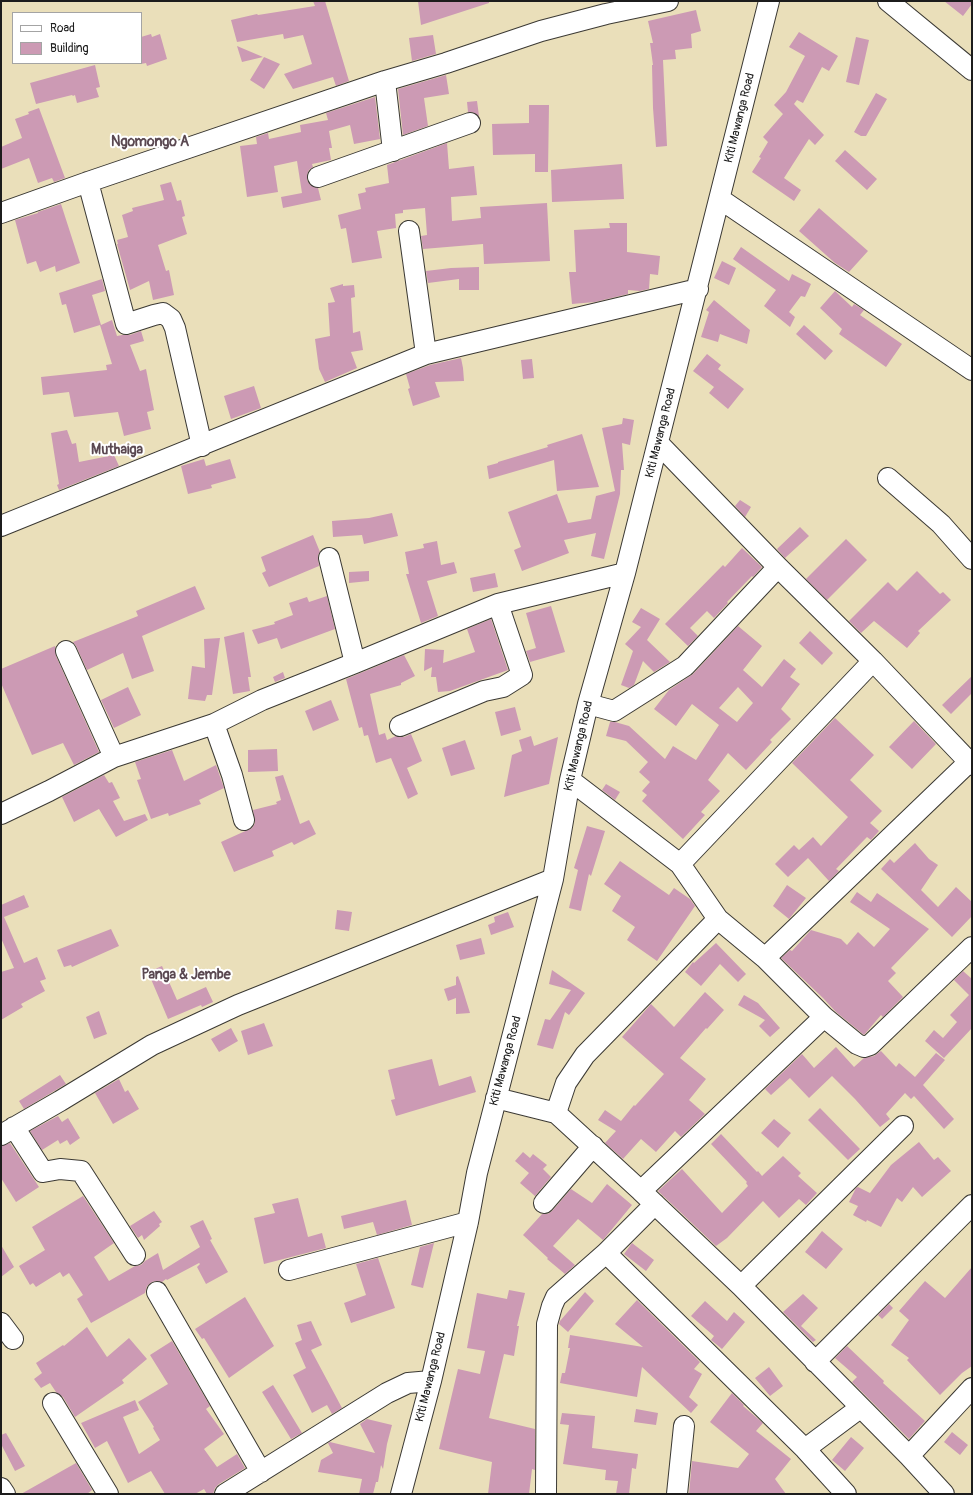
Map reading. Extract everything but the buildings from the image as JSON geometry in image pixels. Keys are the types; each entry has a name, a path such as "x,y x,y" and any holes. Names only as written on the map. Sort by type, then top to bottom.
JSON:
{"street":[{"path":"1,213 385,80 446,63 541,31 640,4 668,1"},
{"name":"Kiti Mawanga Road","path":"401,1494 431,1381 468,1222 477,1173 553,879 570,780 588,704 625,573 698,289 769,1"},
{"path":"888,1 972,70"},
{"path":"385,80 393,151"},
{"path":"318,177 470,123"},
{"path":"88,182 126,324 163,313 171,319 202,446"},
{"path":"720,199 972,370"},
{"path":"409,231 426,354"},
{"path":"1,526 202,446 426,354 698,289"},
{"path":"658,443 778,567 872,661 970,764 765,958"},
{"path":"888,478 941,524 972,559"},
{"path":"329,558 355,663"},
{"path":"588,704 614,711 685,666 778,567"},
{"path":"1,814 50,792 114,757 214,724 262,700 498,604 625,573"},
{"path":"400,726 484,691 503,687 522,675 498,604"},
{"path":"66,651 114,757"},
{"path":"680,864 872,661"},
{"path":"214,724 232,775 244,820"},
{"path":"570,780 680,864 718,919 765,958 824,1017 857,1044 864,1047 870,1045 972,947"},
{"path":"135,1256 81,1171 60,1169 43,1172 8,1131 152,1045 224,1012 553,879"},
{"path":"556,1113 566,1082 585,1055 718,919"},
{"path":"641,1191 824,1017"},
{"path":"496,1098 556,1113 741,1286 909,1456 944,1494"},
{"path":"741,1286 903,1126"},
{"path":"544,1203 593,1146"},
{"path":"546,1494 547,1324 556,1297 606,1252 655,1204"},
{"path":"815,1362 972,1205"},
{"path":"289,1270 468,1222"},
{"path":"606,1252 805,1449 846,1494"},
{"path":"156,1292 261,1472"},
{"path":"1,1323 13,1340"},
{"path":"225,1494 387,1393 408,1383 431,1381"},
{"path":"909,1456 972,1388"},
{"path":"53,1403 108,1494"},
{"path":"805,1449 860,1408"},
{"path":"677,1494 684,1426"},
{"path":"1,1488 5,1494"}],"district":[{"name":"Ngomongo A","path":"150,142"},
{"name":"Muthaiga","path":"117,450"},
{"name":"Panga & Jembe","path":"186,975"}]}
